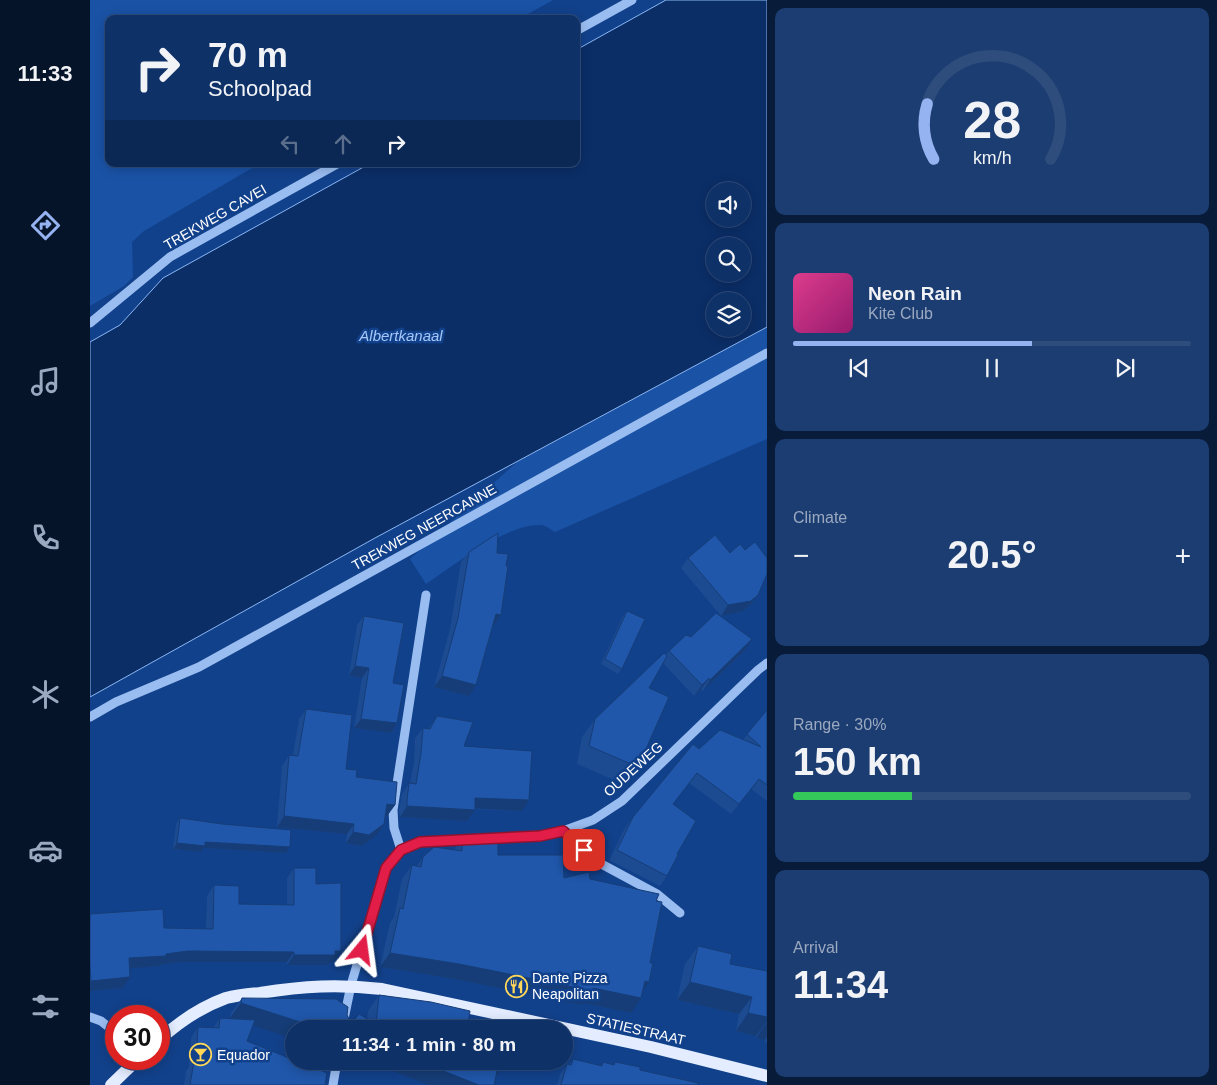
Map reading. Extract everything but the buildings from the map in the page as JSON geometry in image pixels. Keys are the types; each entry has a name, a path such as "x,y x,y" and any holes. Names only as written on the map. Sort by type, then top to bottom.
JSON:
{"main road":[{"name":"STATIESTRAAT","path":"170,1030 202,1008 228,997 318,985 351,985 382,989 651,1047 767,1076"},
{"path":"111,1085 127,1070"}],"street":[{"path":"580,29 632,0"},
{"name":"TREKWEG CAVEI","path":"90,324 170,257 332,167"},
{"name":"TREKWEG NEERCANNE","path":"90,716 116,702 199,667 767,353"},
{"path":"344,1020 351,985 386,868 401,850 394,828 393,810 426,595"},
{"name":"OUDEWEG","path":"401,850 420,842 540,836 563,831 593,820 622,801 767,663"},
{"path":"563,831 594,860 657,894 680,913"},
{"path":"90,1018 105,1024"},
{"path":"333,1085 336,1070"}],"shaded area":[{"path":"90,0 553,0 526,15 105,15 105,167 254,167 144,231 132,242 133,277 124,286 90,306"},
{"path":"767,327 767,439 555,532 541,525 528,526 513,531 466,556 426,584 410,559 517,462"}],"water":[{"name":"Albertkanaal","path":"666,0 767,0 767,327 751,336 751,292 706,292 706,337 748,337 375,538 90,697 90,342 120,325 163,278 364,167 580,167 580,48"}],"place":[{"name":"Dante Pizza Neapolitan","path":"516,986"},
{"name":"Equador","path":"201,1055"}],"route":[{"path":"362,950 386,868 401,850 420,842 540,836 563,831 584,850"}]}
